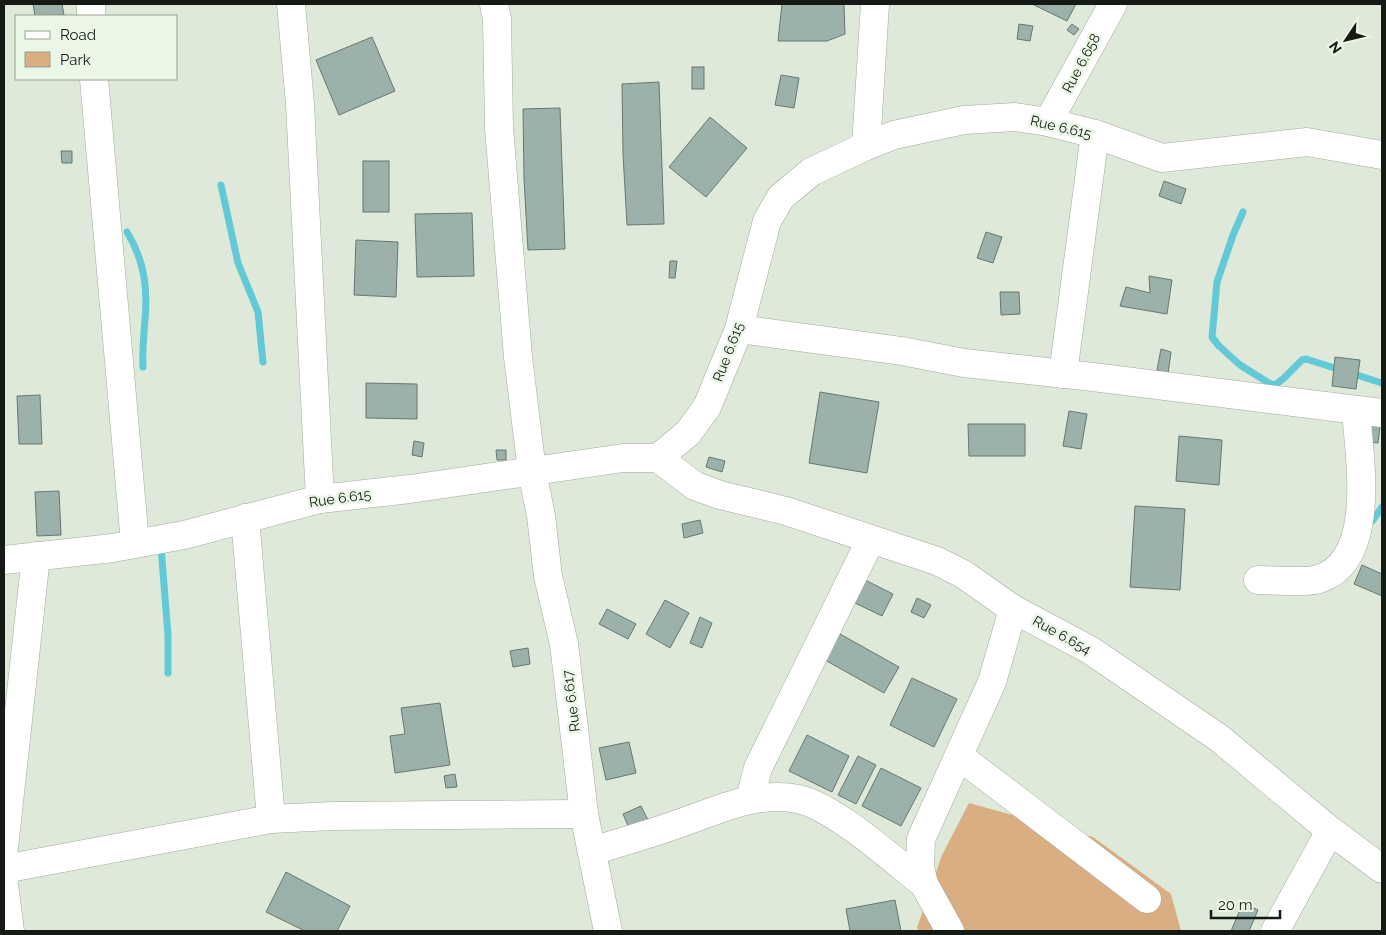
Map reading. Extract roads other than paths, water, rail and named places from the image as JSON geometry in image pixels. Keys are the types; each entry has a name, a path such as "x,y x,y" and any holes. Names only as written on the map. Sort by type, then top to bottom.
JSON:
{"street":[{"path":"291,4 300,104 320,499"},
{"name":"Rue 6.617","path":"494,4 497,19 500,138 518,357 532,471 541,516 548,576 564,644 584,814 608,931"},
{"path":"866,146 875,4"},
{"name":"Rue 6.658","path":"1048,122 1113,4"},
{"path":"94,80 136,543"},
{"name":"Rue 6.615","path":"4,560 113,548 184,535 320,499 410,489 623,458 658,458 688,433 707,407 739,329 767,221 781,197 811,172 894,135 964,120 1015,117 1048,122 1095,134 1162,158 1307,142 1382,155"},
{"path":"1063,374 1095,134"},
{"path":"739,329 902,351 964,363 1369,411 1362,496 1356,537 1344,562 1332,573 1317,580 1258,580"},
{"name":"Rue 6.654","path":"658,458 695,486 720,495 786,511 937,561 963,574 1013,609 1090,650 1219,738 1327,828 1382,869"},
{"path":"244,518 272,819"},
{"path":"750,799 758,768 871,539"},
{"path":"4,848 36,556"},
{"path":"950,931 924,884 920,868 922,839 992,682 1013,609"},
{"path":"959,756 1147,899"},
{"path":"592,851 671,827 750,799 771,796 799,799 822,809 851,827 924,884"},
{"path":"4,869 272,819 332,816 584,814"},
{"path":"1275,931 1329,833 1327,828"},
{"path":"4,885 10,931"}],"waterway":[{"path":"221,185 238,263 258,312 263,362"},
{"path":"1243,212 1217,282 1212,337 1219,346 1240,365 1275,385 1302,360 1306,359 1382,383"},
{"path":"127,232 133,242 144,274 146,307 143,367"},
{"path":"1367,526 1382,507"},
{"path":"161,547 168,635 168,673"}]}
